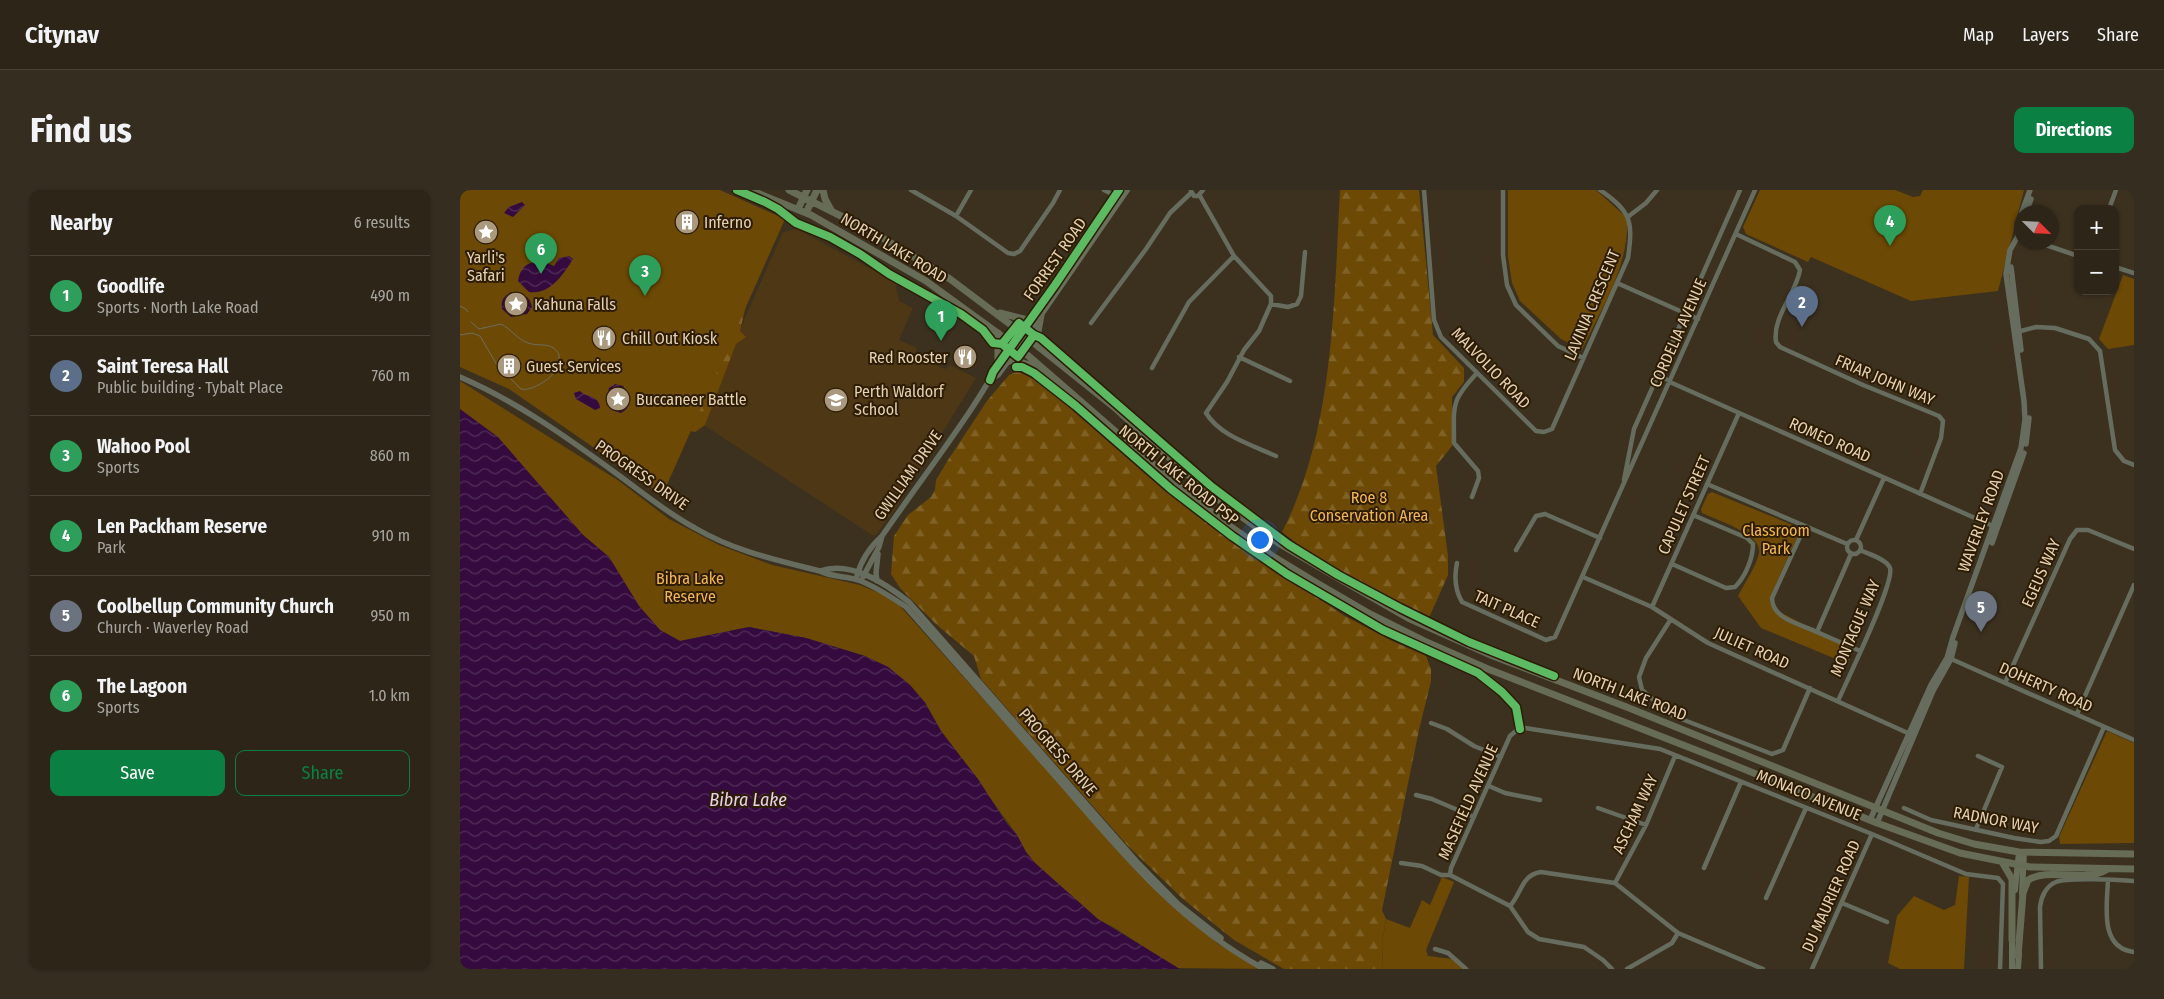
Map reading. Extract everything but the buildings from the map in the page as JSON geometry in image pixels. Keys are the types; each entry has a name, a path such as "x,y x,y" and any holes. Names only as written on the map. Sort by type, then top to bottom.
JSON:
{"main road":[{"name":"NORTH LAKE ROAD","path":"750,190 806,213 918,276 998,333 1045,370 1178,486 1224,522 1274,557 1370,614 1424,641 1488,669 1960,853 2020,865 2107,870 2134,869"},
{"name":"NORTH LAKE ROAD","path":"789,190 805,193 812,201 871,231 928,265 1023,334 1114,408 1187,474 1232,510 1280,544 1430,628 1493,656 1629,708 1879,808 1924,828 1958,839 2021,852 2134,854"},
{"path":"806,213 817,190"},
{"path":"824,190 825,199 832,211"},
{"name":"FORREST ROAD","path":"1023,334 1028,320 1119,195 1127,190"},
{"path":"798,209 805,193"},
{"name":"FORREST ROAD","path":"1015,346 1041,314 1119,195"},
{"path":"992,310 1013,318 1028,320"},
{"path":"1039,347 1037,337 1041,314"},
{"path":"998,333 998,364"},
{"path":"1008,361 1017,361 1045,370"},
{"path":"2012,940 2021,852"},
{"path":"2002,862 2012,879 2012,969"},
{"path":"2018,969 2020,865"},
{"path":"2018,956 2023,893 2028,880 2040,876 2095,875 2107,870"}],"street":[{"path":"911,190 956,216 1008,252 1014,254 1020,251 1060,190"},
{"path":"956,216 971,190"},
{"path":"1104,190 1119,195"},
{"path":"1200,196 1203,190"},
{"name":"MALVOLIO ROAD","path":"1424,190 1434,320 1441,337 1536,431 1544,432"},
{"path":"1503,190 1504,255 1507,285 1516,305 1558,346 1583,358"},
{"path":"1600,190 1629,216 1646,203 1657,190"},
{"name":"CORDELIA AVENUE","path":"1623,487 1634,429 1740,190"},
{"name":"CORDELIA AVENUE","path":"1551,640 1555,637 1583,577 1755,190"},
{"name":"WAVERLEY ROAD","path":"2025,205 2030,190"},
{"path":"2029,205 2034,190"},
{"path":"2110,205 2116,190"},
{"path":"1091,323 1146,249 1170,213 1191,191 1194,196 1200,196"},
{"path":"1200,196 1234,256 1271,296 1271,304 1259,331 1239,357 1227,382 1206,413 1212,422 1232,436 1276,456"},
{"name":"LAVINIA CRESCENT","path":"1544,432 1552,429 1628,258 1631,232 1629,216"},
{"name":"FRIAR JOHN WAY","path":"1736,234 1795,262 1800,270 1798,279 1776,326 1776,342 1786,351 1939,416 1943,421 1944,429 1920,494"},
{"name":"WAVERLEY ROAD","path":"1874,821 1934,680 1949,658 1996,527 2019,470 2028,433 2027,395 2016,330 2010,271 2014,250"},
{"path":"2059,250 2074,255"},
{"path":"1271,304 1288,307 1297,304 1302,296 1305,252"},
{"path":"1152,368 1189,302 1234,256"},
{"path":"2119,268 2134,273"},
{"path":"1617,283 1698,319"},
{"path":"2016,330 2055,328 2089,340 2100,351 2115,450 2124,461 2134,465"},
{"name":"GWILLIAM DRIVE","path":"990,380 998,375 1008,361 1015,346"},
{"name":"GWILLIAM DRIVE","path":"859,581 866,555 882,536 990,380 998,364 1015,346"},
{"path":"1239,357 1290,381"},
{"path":"1661,368 1664,377 1670,382"},
{"path":"1472,497 1479,478 1478,472 1454,443 1454,405 1460,391 1477,373"},
{"name":"PROGRESS DRIVE","path":"460,376 520,408 695,529 726,544 749,552 826,574 859,581 885,593 906,607 936,637"},
{"name":"ROMEO ROAD","path":"1670,382 1996,527"},
{"name":"CAPULET STREET","path":"1652,607 1739,413"},
{"path":"1856,540 1884,478"},
{"path":"1707,484 1847,544"},
{"path":"1516,550 1536,516 1546,514 1600,538"},
{"path":"1672,564 1726,588 1735,587 1741,581 1753,554 1753,544 1746,538 1693,515"},
{"path":"1805,526 1772,598 1772,608 1777,614 1860,651"},
{"name":"EGEUS WAY","path":"2005,683 2070,539 2078,530 2088,530 2134,549"},
{"name":"GWILLIAM DRIVE","path":"861,573 879,547 882,536"},
{"path":"1847,544 1850,541 1856,540 1861,544 1860,550 1856,554 1851,554"},
{"path":"1847,544 1847,550 1851,554"},
{"path":"877,581 876,563 879,547"},
{"name":"MONTAGUE WAY","path":"1838,701 1886,590 1890,572 1886,563 1860,550"},
{"path":"1817,632 1851,554"},
{"name":"TAIT PLACE","path":"1458,563 1456,572 1457,593 1462,602 1546,640 1551,640"},
{"name":"PROGRESS DRIVE","path":"820,571 828,568 861,573 909,602 961,667 1158,890 1212,937 1264,969"},
{"name":"JULIET ROAD","path":"1583,577 1652,607 1708,643 1912,735"},
{"path":"2077,714 2134,585"},
{"path":"1671,619 1646,658 1639,677 1642,690 1671,715 1772,754 1783,750 1810,688"},
{"name":"DOHERTY ROAD","path":"1949,658 2134,740"},
{"name":"PROGRESS DRIVE","path":"961,667 1161,887 1216,935 1249,957 1273,969"},
{"path":"1431,723 1448,729 1474,746 1501,757"},
{"name":"RADNOR WAY","path":"1904,808 1931,820 2014,838 2041,842 2049,840 2056,836 2104,726"},
{"name":"MONACO AVENUE","path":"1517,730 1525,728 1660,749 1966,874 1998,878 2003,884 2000,969"},
{"name":"MASEFIELD AVENUE","path":"1517,730 1510,736 1451,868 1450,875 1510,906 1528,932 1538,939 1584,947 1603,960 1612,969"},
{"name":"ASCHAM WAY","path":"1615,883 1646,825 1676,756"},
{"path":"1976,829 2002,767 1978,756"},
{"path":"1704,868 1741,782"},
{"path":"1489,786 1505,793 1540,800"},
{"path":"1416,795 1432,799 1474,817"},
{"path":"1598,808 1646,825"},
{"path":"1766,898 1806,808"},
{"name":"DU MAURIER ROAD","path":"1812,969 1872,834"},
{"path":"1401,863 1422,866 1441,875 1450,875"},
{"path":"1510,906 1516,899 1525,879 1532,873 1541,872 1615,883 1678,933 1763,969"},
{"path":"2041,969 2040,900 2048,888 2060,880 2134,881"},
{"path":"2108,880 2106,919 2110,937 2122,948 2134,952"},
{"path":"1842,903 1887,922"},
{"path":"1627,969 1672,943 1678,933"},
{"path":"1435,949 1448,953 1466,969"}],"shaded area":[{"name":"Perth Waldorf School","path":"797,229 897,283 899,301 913,308 899,340 917,348 915,355 945,369 950,365 976,378 897,506 876,535 872,535 699,422 783,232"}],"green space":[{"path":"460,190 720,190 785,219 666,487 655,490 509,389 460,367"},
{"name":"Roe 8 Conservation Area","path":"1340,190 1419,190 1433,335 1464,368 1464,382 1452,397 1452,446 1436,466 1448,556 1448,575 1428,620 1313,556 1282,532 1299,493 1312,452 1322,409 1333,321"},
{"path":"1508,190 1596,190 1627,218 1627,235 1619,270 1582,350 1561,339 1520,301 1512,283 1508,257"},
{"path":"1760,190 1895,190 1913,197 1920,196 1923,190 2024,190 2020,205 2014,205 2014,229 1998,291 1911,301 1811,257 1808,262 1746,234 1743,227"},
{"path":"2123,275 2134,279 2134,345 2108,349 2099,339 2116,295 2119,295 2119,286"},
{"path":"747,301 740,331 746,337 736,344 705,425 695,432 686,430"},
{"path":"1016,372 1025,372 1075,409 1194,509 1245,548 1343,615 1390,640 1426,656 1431,669 1431,681 1382,910 1386,919 1382,942 1383,969 1284,969 1234,940 1183,899 1127,845 981,679 974,656 937,625 900,588 891,574 894,536 908,515 931,497 935,490 936,480 987,401 1009,375"},
{"name":"Bibra Lake Reserve","path":"460,381 619,481 669,519 719,545 772,565 860,585 884,595 900,606 1099,828 1218,944 1270,969 1177,968 1113,927 1097,919 1035,863 1026,852 1017,835 941,731 925,702 910,685 888,667 865,656 806,638 749,627 680,641 660,630 639,606 609,557 583,535 550,498 460,409"},
{"name":"Classroom Park","path":"1712,492 1795,526 1798,535 1772,593 1770,603 1778,611 1853,650 1848,664 1761,628 1738,596 1756,563 1759,553 1758,546 1754,540 1737,528 1702,513 1701,509 1708,494"},
{"path":"2107,731 2134,743 2134,843 2060,844 2059,837"},
{"path":"1959,876 1969,877 1964,969 1900,969 1888,963 1897,916 1914,896 1944,910 1955,905"},
{"path":"1442,877 1454,882 1426,950 1428,956 1453,959 1463,969 1383,969 1382,942 1386,919 1410,928 1422,900 1430,905"}],"water":[{"path":"522,202 525,205 513,217 504,213 509,207"},
{"path":"569,256 573,259 550,287 537,292 529,292 518,281 526,265 542,262 554,266 559,258"},
{"name":"Kahuna Falls","path":"511,292 527,297 532,307 527,314 511,317 502,309 503,299"},
{"name":"Buccaneer Battle","path":"615,384 623,386 629,397 627,408 621,413 611,410 606,400 609,388"},
{"path":"580,391 595,399 600,408 595,410 576,399 574,393"},
{"name":"Bibra Lake","path":"460,409 498,437 583,535 609,557 639,606 660,630 680,641 749,627 806,638 865,656 888,667 910,685 925,703 941,731 978,779 1035,863 1098,919 1180,969 460,969"}],"railway":[{"path":"460,306 468,312"},
{"path":"460,335 472,333 480,336 497,365 521,389 531,388 542,383 556,371 559,355 553,348 524,341 501,324 479,329 471,322"}],"cycle path":[{"path":"737,190 778,209 796,223 830,237 860,254 889,274 961,314 983,330 993,343 1002,344 1018,357 1034,335"},
{"path":"990,380 993,372 1119,190"},
{"name":"NORTH LAKE ROAD PSP","path":"1002,344 1019,323 1041,338 1212,487 1289,545 1338,575 1400,608 1469,642 1554,676"},
{"name":"NORTH LAKE ROAD PSP","path":"1016,367 1022,367 1034,373 1076,406 1171,489 1232,536 1287,574 1383,630 1478,673 1502,692 1516,707 1520,729"}],"place":[{"name":"Inferno","path":"687,222"},
{"name":"Yarli's Safari","path":"486,232"},
{"name":"Len Packham Reserve","path":"1890,246"},
{"name":"The Lagoon","path":"541,274"},
{"name":"Wahoo Pool","path":"645,296"},
{"name":"Kahuna Falls","path":"516,304"},
{"name":"Saint Teresa Hall","path":"1802,327"},
{"name":"Chill Out Kiosk","path":"604,338"},
{"name":"Goodlife","path":"941,341"},
{"name":"Red Rooster","path":"965,357"},
{"name":"Guest Services","path":"509,366"},
{"name":"Buccaneer Battle","path":"618,399"},
{"name":"Perth Waldorf School","path":"836,400"},
{"name":"Coolbellup Community Church","path":"1981,632"}]}
